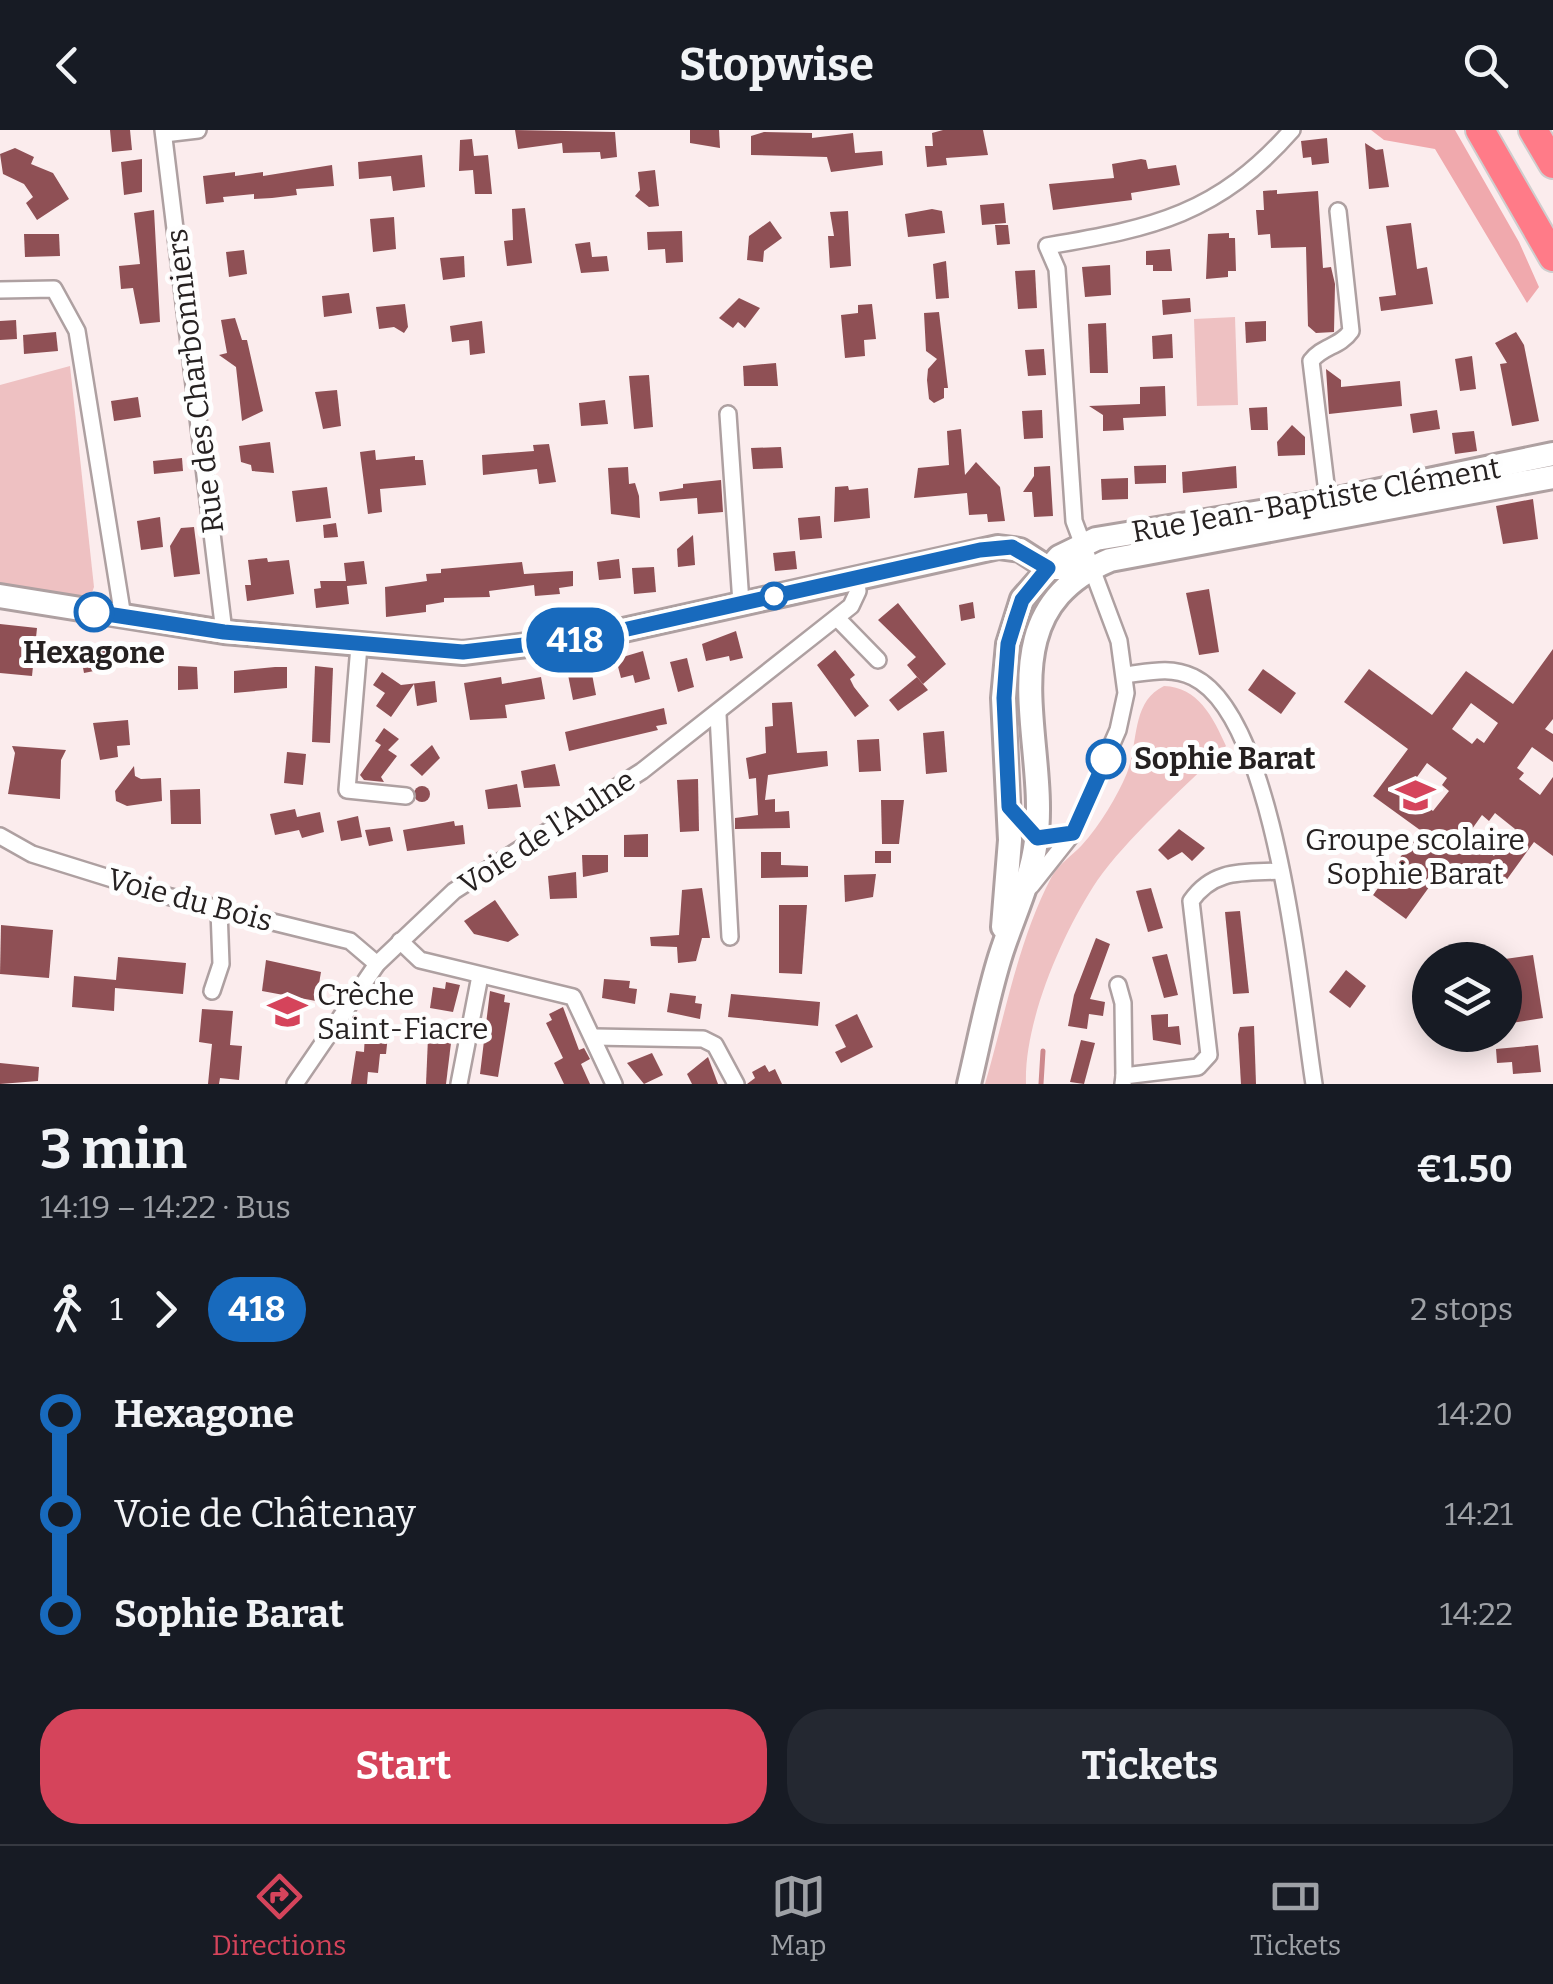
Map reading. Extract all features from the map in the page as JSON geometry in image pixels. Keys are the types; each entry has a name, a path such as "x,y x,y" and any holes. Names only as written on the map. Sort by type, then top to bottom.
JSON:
{"highway":[{"path":"1480,130 1553,257"},
{"path":"1533,130 1553,164"}],"main road":[{"name":"Rue Jean-Baptiste Clément","path":"1080,544 1328,501 1553,454"},
{"name":"Rue Jean-Baptiste Clément","path":"1090,568 1148,552 1553,477"},
{"path":"1000,956 1009,807 1004,698 1008,644 1022,600 1048,568 1080,544"},
{"path":"0,596 224,632 463,652 592,637 998,547 1020,550 1048,568 1090,568"},
{"path":"968,1084 1000,956 1025,892 1037,838 1028,670 1037,636 1054,603 1090,568"}],"street":[{"path":"164,132 198,130"},
{"path":"1025,892 1073,833 1118,730 1126,675 1118,641 1074,521 1057,269 1047,246 1153,224 1198,208 1240,184 1292,130"},
{"name":"Rue des Charbonniers","path":"164,132 224,632"},
{"path":"1328,501 1312,361 1318,352 1344,342 1351,331 1338,211"},
{"path":"0,290 54,290 77,331 123,618"},
{"path":"728,414 741,603"},
{"name":"Voie de l'Aulne","path":"295,1084 377,964 454,891 642,771 718,715 856,599 848,579"},
{"path":"837,618 878,660"},
{"path":"359,646 347,790 406,796"},
{"path":"1126,675 1176,670 1196,678 1214,693 1230,716 1260,782 1281,871 1314,1084"},
{"path":"718,715 730,937"},
{"path":"1009,807 1037,838 1073,833"},
{"name":"Voie du Bois","path":"0,836 32,854 219,910 350,941 377,964"},
{"path":"1118,986 1123,1080 1198,1067 1209,1055 1191,901 1217,875 1281,871"},
{"path":"212,991 221,964 219,910"},
{"path":"400,941 420,960 564,992 579,1006 614,1084"},
{"path":"459,1084 480,976"},
{"path":"594,1037 703,1039 715,1046 736,1084"}],"shaded area":[{"path":"1371,130 1455,130 1519,242 1539,287 1527,303 1435,149 1384,140"},
{"path":"1235,317 1238,405 1197,406 1194,319"},
{"path":"70,366 94,587 90,598 0,586 0,385"},
{"path":"1164,686 1195,698 1210,715 1226,746 1120,852 1093,887 1046,982 1031,1035 1026,1084 985,1084 1021,953 1040,902 1054,873 1089,837 1113,801 1131,761 1141,712 1153,693"}],"building":[{"path":"110,130 130,130 132,150 112,152"},
{"path":"515,130 615,132 617,157 601,159 600,152 563,153 562,143 518,149"},
{"path":"690,130 719,130 720,148 690,143"},
{"path":"983,130 988,155 946,158 947,165 927,167 925,146 933,146 932,133"},
{"path":"764,132 812,133 812,138 853,133 855,153 882,151 883,165 831,172 827,157 751,155 751,136"},
{"path":"1327,138 1329,163 1312,165 1311,157 1303,158 1301,141"},
{"path":"472,139 474,156 488,155 492,194 475,194 473,170 459,171 460,140"},
{"path":"1365,143 1376,150 1383,149 1389,187 1369,189"},
{"path":"15,148 34,157 31,164 53,173 69,199 37,220 26,203 33,197 24,184 3,174 0,154"},
{"path":"422,155 425,187 393,191 391,176 359,179 358,162"},
{"path":"142,159 142,192 124,195 121,162"},
{"path":"1146,160 1148,169 1176,165 1180,185 1131,193 1132,200 1053,210 1049,184 1114,178 1112,164"},
{"path":"332,165 334,186 296,189 297,195 272,198 254,199 254,194 223,197 224,202 206,204 203,176 263,172 263,176"},
{"path":"655,170 659,206 649,207 635,196 640,190 638,172"},
{"path":"1277,190 1277,194 1318,191 1323,268 1331,267 1335,284 1334,332 1316,333 1308,326 1306,247 1271,248 1270,234 1258,235 1256,210 1264,210 1263,191"},
{"path":"1004,203 1006,223 982,225 980,205"},
{"path":"525,208 532,263 507,266 504,241 513,240 512,209"},
{"path":"154,210 160,322 140,324 133,288 121,289 119,266 140,264 134,213"},
{"path":"848,211 851,266 830,268 828,236 834,236 830,212"},
{"path":"942,211 945,233 908,237 905,214"},
{"path":"394,217 396,249 373,252 370,219"},
{"path":"770,221 782,238 764,251 763,262 747,260 749,236"},
{"path":"1411,223 1417,269 1427,267 1433,304 1381,311 1379,297 1396,295 1386,226"},
{"path":"995,225 1008,225 1010,244 997,245"},
{"path":"682,231 683,262 666,263 665,249 648,250 647,232"},
{"path":"1229,233 1229,238 1235,238 1236,271 1228,271 1228,277 1206,279 1208,234"},
{"path":"24,234 59,234 60,256 25,257"},
{"path":"590,242 592,257 607,256 609,271 581,273 575,244"},
{"path":"1170,249 1172,271 1153,271 1153,265 1146,265 1146,251"},
{"path":"244,250 247,274 229,277 226,252"},
{"path":"464,256 465,277 443,280 440,258"},
{"path":"946,261 949,298 936,299 933,264"},
{"path":"1110,265 1111,295 1085,297 1082,267"},
{"path":"1035,270 1037,308 1018,309 1015,271"},
{"path":"349,293 352,313 324,317 322,296"},
{"path":"739,298 760,308 745,328 738,322 733,328 719,318"},
{"path":"1190,298 1191,312 1163,315 1162,300"},
{"path":"405,304 408,327 404,333 394,327 379,329 376,307"},
{"path":"872,304 876,339 864,340 865,356 845,358 841,315 858,313 858,305"},
{"path":"939,312 948,388 944,388 944,398 934,403 929,399 927,380 928,369 937,359 926,351 924,313"},
{"path":"235,318 242,340 247,340 263,411 242,421 236,367 219,355 227,353 221,320"},
{"path":"16,320 17,339 0,340 0,321"},
{"path":"482,321 485,353 470,355 469,340 452,342 450,326"},
{"path":"1266,321 1266,341 1246,343 1245,322"},
{"path":"1106,323 1108,373 1090,373 1088,324"},
{"path":"56,332 58,351 24,354 23,335"},
{"path":"1516,332 1524,345 1539,421 1512,426 1500,364 1507,363 1495,343"},
{"path":"1172,334 1173,358 1153,359 1152,336"},
{"path":"1044,349 1046,375 1028,376 1025,350"},
{"path":"1472,356 1476,389 1460,391 1455,359"},
{"path":"776,363 778,386 744,386 743,366"},
{"path":"1326,369 1341,380 1341,387 1400,381 1402,406 1329,414"},
{"path":"649,375 653,427 634,429 629,376"},
{"path":"1165,386 1166,416 1123,418 1124,430 1103,431 1103,415 1089,406 1140,404 1140,387"},
{"path":"337,390 341,426 323,429 315,392"},
{"path":"138,397 141,417 114,421 111,401"},
{"path":"605,400 608,424 581,426 579,403"},
{"path":"1267,407 1268,430 1251,430 1249,408"},
{"path":"1042,410 1043,438 1024,439 1022,411"},
{"path":"1437,410 1440,429 1413,433 1410,414"},
{"path":"1292,425 1305,437 1305,455 1278,456 1277,442"},
{"path":"961,429 965,475 976,462 1000,487 1005,521 988,522 987,514 969,515 967,493 914,498 918,468 949,465 947,431"},
{"path":"1474,431 1477,451 1455,454 1452,433"},
{"path":"270,442 274,473 252,471 251,465 241,462 239,446"},
{"path":"549,444 556,482 539,484 537,469 483,475 482,455 534,451 533,445"},
{"path":"781,447 783,468 753,469 751,448"},
{"path":"375,450 376,460 415,456 415,460 423,460 426,485 380,489 382,512 368,514 360,452"},
{"path":"182,458 183,471 154,474 153,461"},
{"path":"1166,465 1166,483 1135,484 1134,466"},
{"path":"1050,466 1053,516 1034,517 1032,492 1023,492 1034,476 1034,467"},
{"path":"1236,466 1237,488 1183,493 1182,472"},
{"path":"628,467 629,484 635,483 639,496 640,518 611,514 608,468"},
{"path":"1128,478 1128,499 1102,500 1101,479"},
{"path":"721,480 723,512 698,514 697,498 660,501 659,492 683,488 683,484"},
{"path":"848,486 849,490 868,488 870,518 834,522 835,487"},
{"path":"327,487 331,518 296,522 292,491"},
{"path":"1533,499 1538,539 1503,544 1496,506"},
{"path":"820,516 822,538 800,540 798,518"},
{"path":"160,517 163,547 141,550 137,521"},
{"path":"336,523 338,537 324,538 323,525"},
{"path":"194,527 200,574 174,577 170,546 181,528"},
{"path":"693,535 695,565 678,567 677,549"},
{"path":"795,551 797,569 775,571 773,553"},
{"path":"267,558 268,562 289,560 294,594 247,601 245,585 251,585 248,560"},
{"path":"619,559 621,578 599,580 597,562"},
{"path":"364,561 367,584 347,586 349,604 316,608 314,589 321,588 320,581 346,581 344,563"},
{"path":"522,562 524,574 573,571 573,586 559,588 560,594 535,596 534,585 489,591 490,597 444,598 444,602 426,605 426,612 386,617 385,587 427,581 426,574 441,573 441,569"},
{"path":"654,567 656,592 634,594 632,568"},
{"path":"1209,589 1219,652 1199,655 1186,593"},
{"path":"973,602 975,618 961,621 959,605"},
{"path":"898,603 946,664 923,684 907,665 916,657 878,620"},
{"path":"0,624 37,628 32,676 0,673"},
{"path":"736,631 743,658 730,661 729,656 706,661 702,644"},
{"path":"110,642 114,667 84,673 80,651"},
{"path":"1553,649 1553,719 1545,729 1553,734 1553,762 1532,747 1517,768 1524,773 1519,779 1540,795 1553,777 1553,856 1534,842 1500,889 1472,868 1440,872 1406,919 1373,895 1420,830 1373,796 1408,749 1344,702 1369,669 1432,715 1466,671 1513,704","holes":["1471,703 1498,723 1484,743 1477,738 1472,744 1452,729","1427,763 1447,778 1442,785 1449,791 1433,811 1407,791","1495,813 1515,829 1494,856 1467,836 1482,815 1489,821"]},
{"path":"835,650 855,675 850,679 869,706 855,717 817,665"},
{"path":"643,651 650,679 635,683 633,675 621,678 616,659"},
{"path":"687,658 694,687 678,692 670,662"},
{"path":"178,666 197,667 198,689 178,690"},
{"path":"315,666 333,668 330,743 312,742"},
{"path":"287,667 287,688 234,693 234,671"},
{"path":"591,669 596,695 573,700 567,670"},
{"path":"1263,669 1296,693 1281,714 1248,690"},
{"path":"382,672 401,685 435,681 437,702 417,706 414,684 391,717 376,706 385,693 373,685"},
{"path":"501,677 502,684 541,677 545,699 505,705 507,718 470,720 464,683"},
{"path":"917,677 928,690 898,711 889,700"},
{"path":"792,702 797,753 827,751 828,766 768,775 765,800 775,799 775,812 789,811 790,828 735,829 735,818 758,815 756,778 749,779 746,758 766,753 765,727 773,726 772,703"},
{"path":"664,708 667,724 656,726 658,730 569,751 565,732"},
{"path":"128,720 130,745 117,746 118,757 100,760 93,723"},
{"path":"384,728 399,739 388,750 397,756 381,777 384,782 364,780 360,775 381,745 375,741"},
{"path":"944,731 947,772 926,774 923,733"},
{"path":"879,739 881,771 859,772 857,740"},
{"path":"432,745 440,758 422,776 410,765"},
{"path":"12,746 66,750 61,760 60,799 8,794 15,753"},
{"path":"287,752 306,754 303,785 284,783"},
{"path":"555,764 560,786 524,788 521,771"},
{"path":"134,766 135,776 141,779 161,778 162,801 127,806 116,801 115,791"},
{"path":"698,779 699,831 680,832 677,780"},
{"path":"517,784 521,807 488,809 485,790"},
{"path":"422,786 430,794 422,802 414,794"},
{"path":"200,789 201,824 171,824 170,790"},
{"path":"881,800 904,800 899,844 882,844"},
{"path":"295,809 297,817 320,812 324,832 302,838 299,830 275,835 270,814"},
{"path":"358,816 362,837 341,841 337,821"},
{"path":"454,821 455,826 463,825 465,844 407,851 403,830"},
{"path":"390,827 393,841 369,846 365,830"},
{"path":"1179,829 1205,848 1192,861 1182,852 1168,860 1158,850"},
{"path":"648,834 648,857 624,857 624,835"},
{"path":"875,851 891,851 891,863 875,863"},
{"path":"761,852 781,852 781,865 808,866 808,877 761,878"},
{"path":"582,855 608,855 608,872 583,877"},
{"path":"576,872 577,898 550,899 548,876"},
{"path":"876,874 873,897 845,902 844,875"},
{"path":"702,888 710,938 702,938 696,961 678,963 677,947 651,946 650,937 679,935 682,890"},
{"path":"1151,888 1163,928 1148,932 1136,891"},
{"path":"495,900 519,935 508,942 474,934 464,921"},
{"path":"779,905 807,905 802,974 779,973"},
{"path":"1240,911 1249,993 1233,994 1225,912"},
{"path":"1,925 53,930 49,978 0,974"},
{"path":"1096,938 1110,944 1090,999 1105,1002 1103,1016 1089,1014 1087,1029 1068,1026 1074,995"},
{"path":"1167,954 1178,995 1164,998 1152,957"},
{"path":"1533,955 1543,1018 1522,1021 1522,957"},
{"path":"118,957 186,963 183,994 115,988 114,1011 72,1007 74,976 116,980"},
{"path":"266,960 321,972 316,1001 262,991"},
{"path":"1346,970 1366,986 1350,1008 1329,992"},
{"path":"604,979 630,981 629,988 637,989 635,1004 602,998"},
{"path":"446,982 460,985 453,1012 430,1008 433,987 445,989"},
{"path":"490,991 505,995 504,1002 510,1003 498,1077 480,1074"},
{"path":"670,993 696,996 695,1003 702,1004 700,1019 667,1012"},
{"path":"731,994 820,1002 818,1026 728,1017"},
{"path":"563,1007 579,1050 584,1048 590,1059 581,1064 590,1084 564,1084 554,1063 563,1058 546,1023 552,1020 549,1014"},
{"path":"202,1009 233,1011 230,1045 242,1046 239,1080 220,1078 219,1084 208,1084 212,1044 199,1042"},
{"path":"857,1014 873,1047 841,1063 835,1052 846,1047 835,1025"},
{"path":"1168,1014 1168,1027 1179,1026 1181,1045 1153,1040 1151,1015"},
{"path":"1254,1026 1256,1084 1241,1084 1238,1034 1240,1027"},
{"path":"365,1033 388,1035 386,1054 380,1054 378,1073 368,1072 367,1084 351,1084 356,1051 364,1052"},
{"path":"428,1038 451,1043 446,1084 426,1084"},
{"path":"1081,1040 1095,1043 1084,1084 1070,1082"},
{"path":"1538,1045 1541,1072 1513,1074 1512,1062 1497,1063 1496,1052 1522,1052 1522,1047"},
{"path":"652,1053 663,1075 644,1084 627,1063"},
{"path":"708,1057 718,1084 692,1084 687,1074"},
{"path":"0,1063 39,1067 38,1081 0,1084"},
{"path":"765,1065 769,1072 775,1069 782,1084 747,1084 755,1078 752,1072"}],"waterway":[{"path":"1041,1084 1043,1051"}],"bus line":[{"name":"418","path":"94,612 224,632 463,652 592,637 980,550 1012,547 1048,568 1022,600 1008,644 1004,698 1009,807 1037,838 1073,833 1083,818 1106,759"}],"place":[{"name":"Hexagone","path":"94,612"},
{"name":"Sophie Barat","path":"1106,759"},
{"name":"Groupe scolaire Sophie Barat","path":"1415,796"},
{"name":"Crèche Saint-Fiacre","path":"287,1012"}]}
